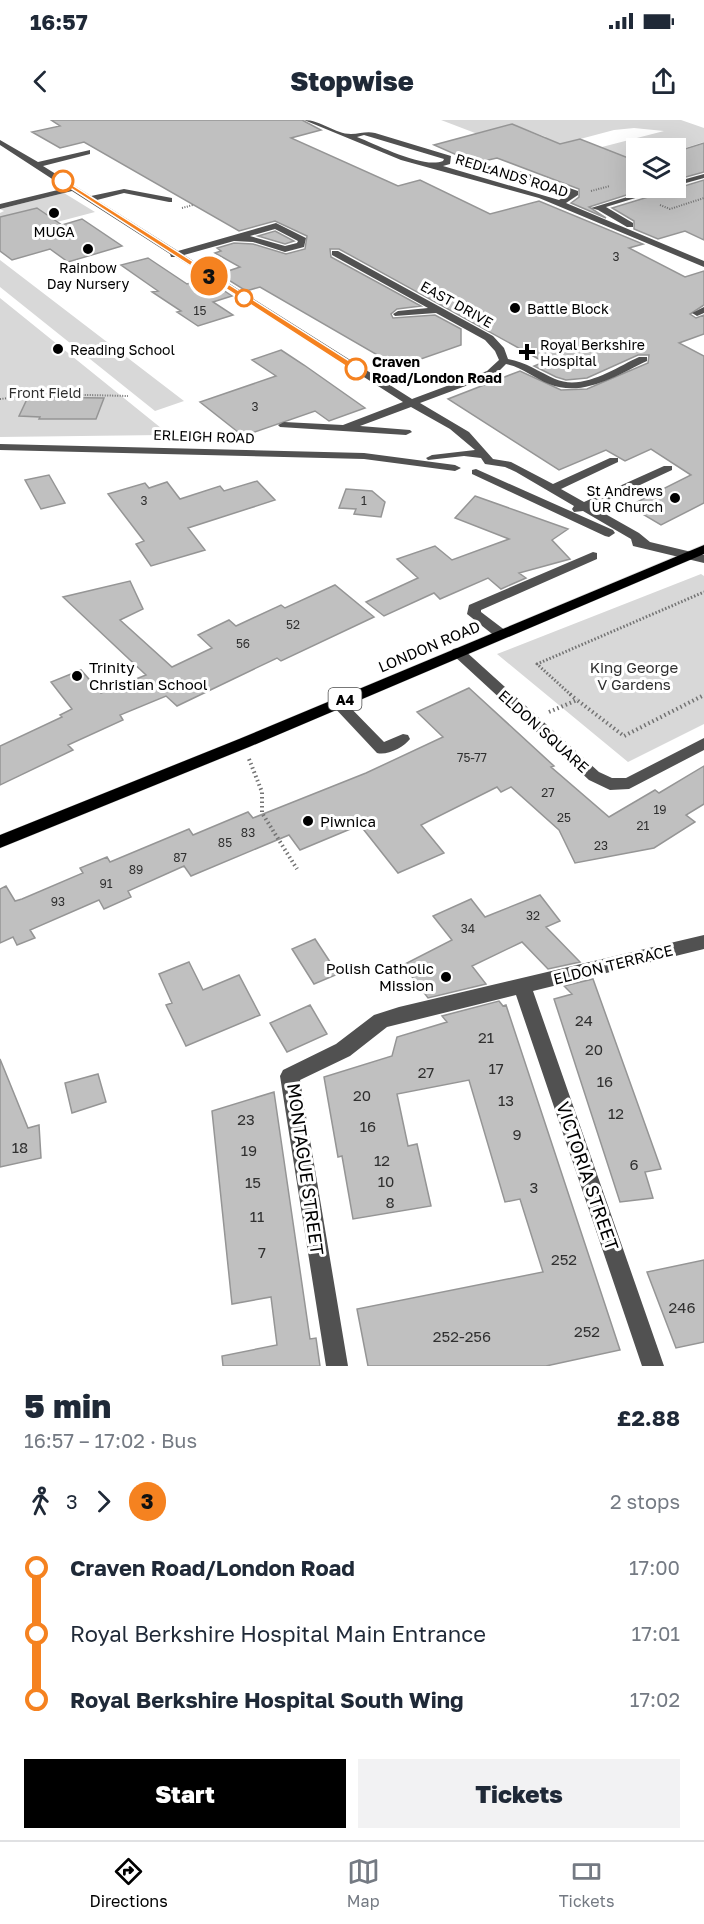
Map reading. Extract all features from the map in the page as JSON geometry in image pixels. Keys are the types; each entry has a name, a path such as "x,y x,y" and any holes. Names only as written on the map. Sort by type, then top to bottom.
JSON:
{"main road":[{"name":"LONDON ROAD","path":"0,842 244,743 501,634 697,557 704,549"}],"street":[{"name":"REDLANDS ROAD","path":"308,120 349,137 437,166 560,203 704,264"},
{"path":"349,137 364,133 375,135 448,158 447,162 437,166"},
{"path":"0,142 174,255 480,444 487,467 476,472"},
{"path":"37,165 87,152"},
{"path":"478,166 541,180 575,193 560,203"},
{"path":"480,178 498,170"},
{"path":"686,181 704,176"},
{"path":"0,207 74,188"},
{"path":"91,199 124,191 169,200"},
{"path":"581,212 629,198"},
{"path":"600,207 612,212 620,220 704,254"},
{"path":"174,255 230,238 276,226 303,240 300,245 285,249 254,239 230,238"},
{"name":"EAST DRIVE","path":"335,253 489,338 500,350 504,361"},
{"path":"387,308 416,298"},
{"path":"398,314 436,309"},
{"path":"345,428 491,373 504,361 521,363 559,384 584,385 643,359"},
{"path":"284,425 406,432"},
{"path":"454,459 459,445 455,429"},
{"name":"ERLEIGH ROAD","path":"0,447 206,451 407,460 454,459"},
{"path":"454,459 472,451 507,464 635,536 647,546"},
{"path":"454,459 476,472 570,513 616,537 697,557"},
{"path":"551,489 614,460"},
{"path":"570,513 668,468"},
{"path":"501,634 474,614 474,608 593,556"},
{"name":"ELDON SQUARE","path":"458,652 594,776 610,784 629,783 704,743"},
{"path":"337,702 382,749 403,740"},
{"name":"ELDON TERRACE","path":"522,986 704,942"},
{"name":"MONTAGUE STREET","path":"337,1366 290,1076 343,1050 381,1021 522,986"},
{"name":"VICTORIA STREET","path":"522,986 653,1366"}],"path":[{"path":"646,198 670,209 704,198"},
{"path":"0,399 47,394 128,396"},
{"path":"704,592 537,664 577,700 624,736 704,695"},
{"path":"532,720 577,700"},
{"path":"244,743 262,792 262,813 297,869"}],"green space":[{"path":"441,120 681,120 704,128 704,142 686,148 686,138 637,138 664,131 634,128 614,130 520,155 546,137 512,124 496,141"},
{"path":"626,141 626,158 598,148"},
{"path":"64,193 95,212 0,237 0,213 4,211 0,209"},
{"path":"0,260 184,401 155,411 0,287"},
{"name":"Front Field","path":"0,298 161,428 162,435 0,437"},
{"name":"King George V Gardens","path":"701,574 704,576 704,724 628,762 497,654"}],"building":[{"name":"Royal Berkshire Hospital","path":"51,120 302,120 321,130 291,138 398,186 420,180 490,214 539,201 643,244 629,248 685,277 704,271 704,305 690,314 696,318 704,315 704,334 679,343 704,356 704,503 661,525 629,506 691,475 651,449 625,461 606,450 559,470 448,399 520,371 561,390 587,389 648,363 649,355 638,355 587,378 566,380 556,377 534,366 544,362 339,249 330,249 331,257 421,306 397,309 391,314 393,318 435,315 461,329 461,345 398,367 260,287 246,291 219,274 240,267 215,253 221,251 217,248 234,243 253,244 286,254 305,249 307,236 275,221 239,231 84,142 60,148 32,132 60,126"},
{"path":"512,124 560,144 580,139 626,157 626,195 589,207 606,218 571,203 579,197 579,189 497,158 475,163 434,145"},
{"path":"704,143 704,172 686,177 686,149"},
{"path":"704,180 704,240 685,231 658,239 634,229 634,221 612,208 645,198 686,198 686,185"},
{"path":"37,208 62,225 82,219 122,246 68,262 50,249 12,260 0,251 0,217"},
{"path":"275,231 294,241 285,244 258,236"},
{"path":"148,258 187,284 205,278 232,296 213,302 233,315 198,326 177,312 181,311 152,292 158,291 121,265"},
{"path":"281,350 365,408 329,421 315,411 243,436 200,402 276,376 252,360"},
{"path":"28,397 104,398 96,419 39,419 40,417 19,416"},
{"path":"49,475 65,503 41,509 25,480"},
{"path":"257,481 275,500 188,528 205,550 151,566 136,544 144,541 108,494 145,483 149,488 167,482 180,499 220,486 224,491"},
{"path":"346,489 372,491 385,502 381,517 354,514 356,509 339,508"},
{"path":"475,496 568,529 552,540 570,559 519,573 526,578 501,589 488,578 440,599 434,593 384,616 366,602 418,578 397,559 435,546 452,560 509,539 455,518"},
{"path":"130,581 143,609 120,620 172,667 212,648 198,635 229,620 236,626 281,605 285,608 335,585 374,617 281,661 277,658 177,706 166,696 120,715 123,720 68,745 73,750 0,785 0,746 62,717 60,715 72,709 51,682 81,670 101,693 146,675 63,597"},
{"path":"469,688 554,766 551,767 609,817 655,790 659,793 704,766 704,804 686,815 695,822 654,848 575,863 559,830 511,787 501,792 497,787 421,825 444,853 398,873 360,825 300,850 289,835 191,876 184,866 128,891 131,897 104,909 99,900 30,930 35,938 17,945 13,937 0,943 0,889 6,886 15,901 22,899 83,873 80,868 107,857 110,862 189,829 193,835 248,812 253,818 366,773 443,737 417,712"},
{"path":"540,895 560,921 546,927 580,962 548,969 522,942 472,966 486,984 428,998 403,965 452,940 433,916 471,899 485,917"},
{"path":"315,939 338,974 314,984 292,949"},
{"path":"189,962 203,990 239,975 260,1015 186,1046 166,1005 172,1003 159,974"},
{"path":"593,979 661,1169 645,1172 653,1198 620,1202 554,999 572,994 564,986"},
{"path":"499,1001 503,1006 506,1005 620,1350 546,1366 368,1366 357,1309 543,1272 520,1199 505,1202 469,1080 397,1094 408,1146 417,1144 431,1206 353,1219 342,1156 338,1157 324,1077 392,1056 397,1037 447,1022 442,1016"},
{"path":"310,1005 327,1034 287,1052 270,1023"},
{"path":"0,1059 28,1128 39,1125 41,1158 0,1167"},
{"path":"98,1074 106,1102 72,1113 65,1083"},
{"path":"274,1092 310,1339 316,1338 320,1366 223,1366 222,1356 277,1345 271,1297 232,1304 212,1111"},
{"path":"704,1260 704,1342 676,1348 647,1272"}],"bus line":[{"name":"3","path":"63,181 174,255 356,369"}],"place":[{"name":"MUGA","path":"54,213"},
{"name":"Rainbow Day Nursery","path":"88,249"},
{"name":"Battle Block","path":"515,308"},
{"name":"Reading School","path":"58,349"},
{"name":"Royal Berkshire Hospital","path":"527,352"},
{"name":"Craven Road/London Road","path":"356,369"},
{"name":"St Andrews UR Church","path":"675,498"},
{"name":"Trinity Christian School","path":"77,676"},
{"name":"Piwnica","path":"308,821"},
{"name":"Polish Catholic Mission","path":"446,977"}]}
